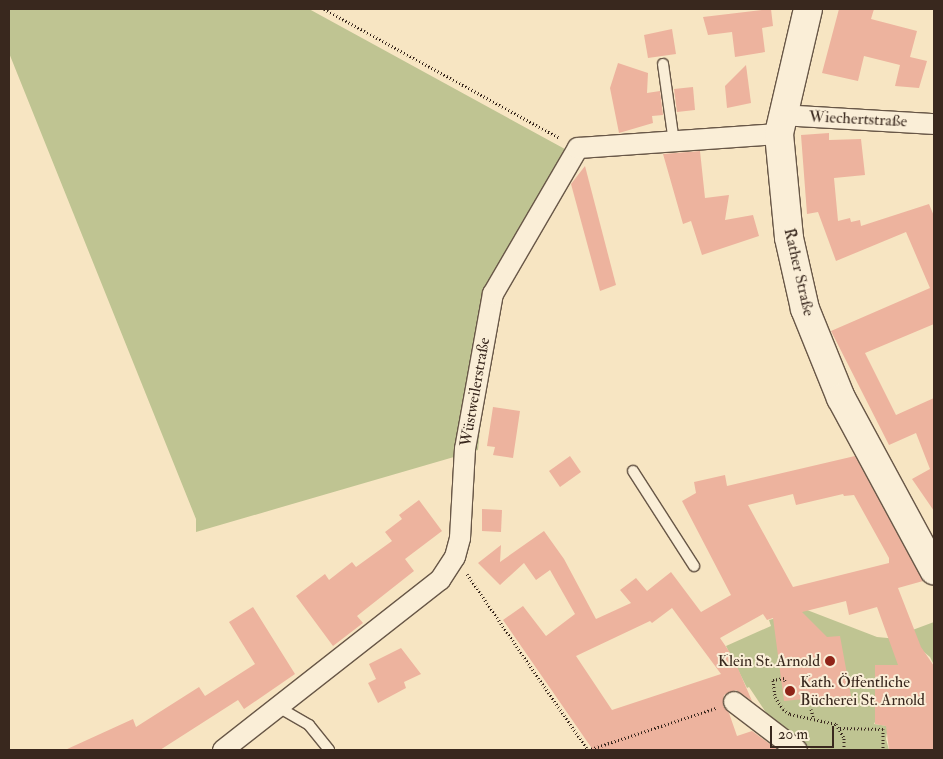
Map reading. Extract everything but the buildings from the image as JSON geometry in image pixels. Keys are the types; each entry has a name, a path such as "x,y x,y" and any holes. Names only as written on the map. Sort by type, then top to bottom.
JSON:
{"main road":[{"name":"Rather Straße","path":"808,9 780,125 789,238 805,309 841,398 934,570"}],"street":[{"name":"Wiechertstraße","path":"780,125 934,124"},
{"path":"578,148 674,142 780,125"},
{"name":"Wüstweilerstraße","path":"223,750 440,580 455,557 460,538 465,449 492,294 578,148"},
{"path":"734,702 797,750"}],"lane":[{"path":"663,64 674,142"},
{"path":"633,471 694,566"},
{"path":"278,707 309,726 329,750"}],"path":[{"path":"324,9 578,148"},
{"path":"455,557 588,750 734,702"},
{"path":"785,681 784,678 773,680 776,697 783,709 790,714 828,720 840,728 883,728 883,750"},
{"path":"811,709 813,717"},
{"path":"840,728 844,738 844,750"}],"green space":[{"path":"9,9 309,9 574,154 493,294 478,450 196,532 196,519 9,53"},
{"path":"807,610 877,637 898,639 899,635 934,622 934,665 930,657 919,648 901,665 875,665 876,720 874,724 888,726 886,739 889,750 812,750 767,714 749,687 747,688 726,646 771,626 769,620"}],"place":[{"name":"Klein St. Arnold","path":"830,661"},
{"name":"Kath. Öffentliche Bücherei St. Arnold","path":"790,691"}]}
